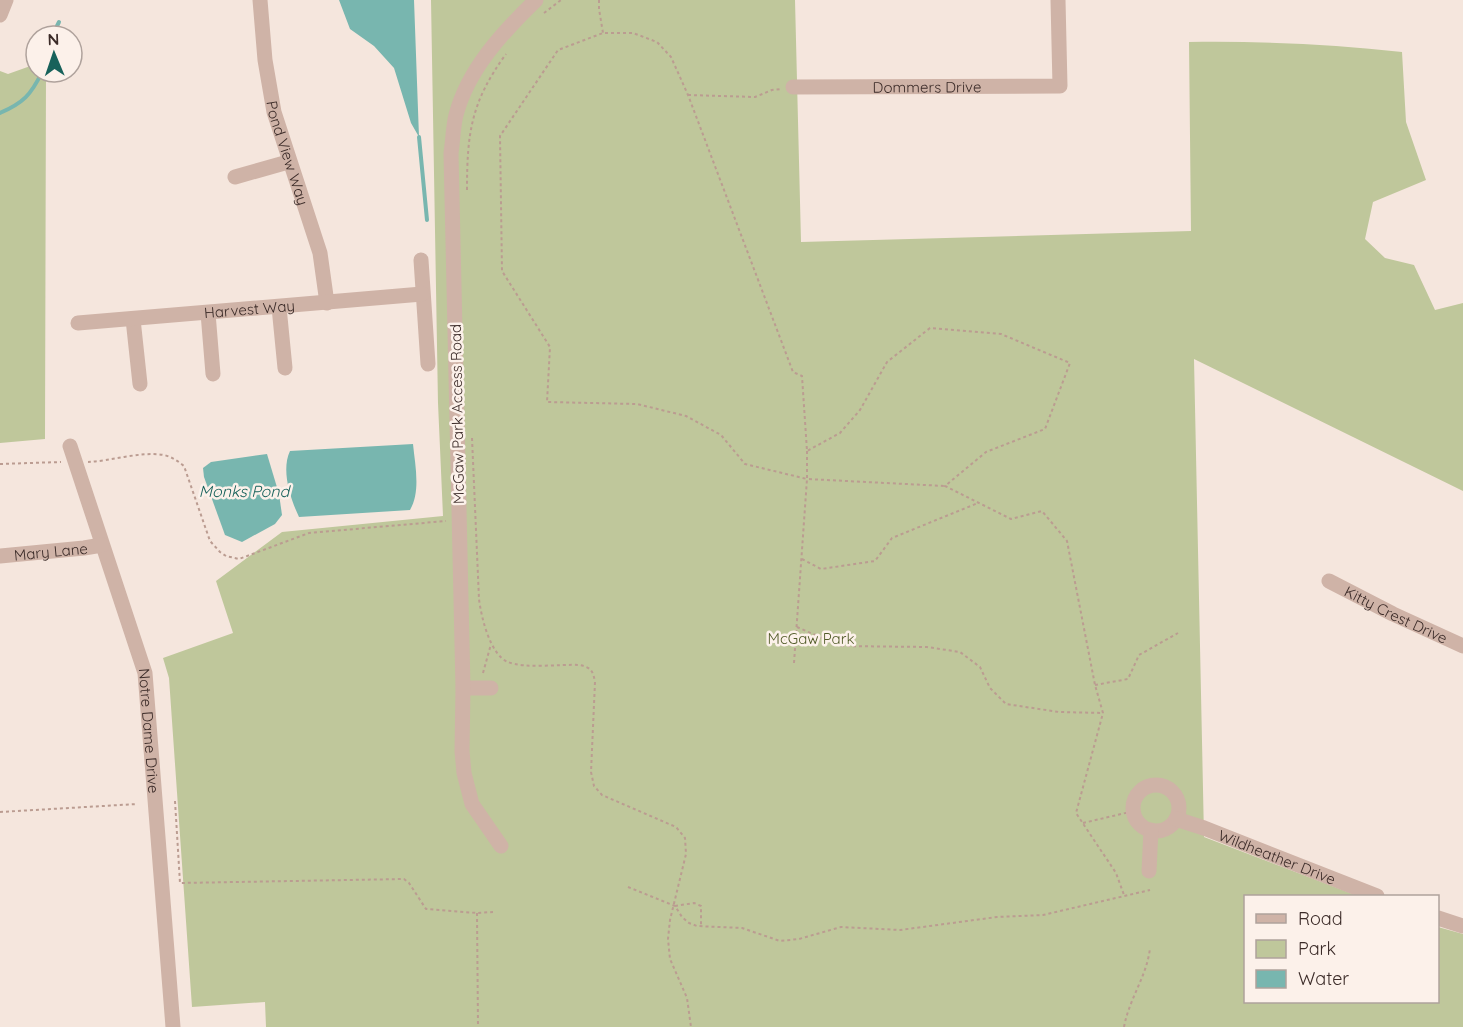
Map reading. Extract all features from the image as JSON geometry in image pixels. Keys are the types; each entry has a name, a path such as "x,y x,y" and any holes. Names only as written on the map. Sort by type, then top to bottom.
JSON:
{"street":[{"path":"0,15 6,0"},
{"name":"Pond View Way","path":"260,0 265,60 274,112 288,162 320,253 327,303"},
{"name":"McGaw Park Access Road","path":"501,846 472,804 462,751 463,688 451,153 457,114 475,72 509,26 536,0"},
{"name":"Dommers Drive","path":"793,87 1060,86 1058,0"},
{"path":"234,177 288,162"},
{"path":"420,260 428,364"},
{"name":"Harvest Way","path":"78,323 422,294"},
{"path":"279,307 285,368"},
{"path":"208,313 213,374"},
{"path":"133,319 140,384"},
{"name":"Notre Dame Drive","path":"70,446 146,673 173,1027"},
{"name":"Mary Lane","path":"0,556 84,548 102,544"},
{"name":"Kitty Crest Drive","path":"1329,581 1463,646"},
{"path":"463,688 486,688"},
{"path":"1149,786 1165,787 1176,797 1179,804 1176,819 1165,829 1151,830 1139,823 1134,811 1134,803 1142,790 1149,786"},
{"name":"Wildheather Drive","path":"1176,819 1372,895"},
{"path":"1149,871 1151,830"},
{"path":"1439,919 1463,926"}],"path":[{"path":"537,19 561,0"},
{"path":"599,0 603,33"},
{"path":"794,663 807,478 802,376 793,372 688,95 671,57 657,42 633,33 603,33 558,50 500,136 502,271 550,346 547,402 637,404 686,416 721,435 744,464 807,478 945,486 1011,519 1042,511 1067,541 1095,686 1103,713 1076,813 1116,873 1124,896"},
{"path":"467,195 467,152 474,113 507,52"},
{"path":"688,95 755,97 772,90 793,87"},
{"path":"807,451 840,433 860,410 887,362 930,328 1001,334 1070,363 1045,429 986,452 945,486"},
{"path":"472,438 478,599 491,643 499,656 509,663 579,665 592,671 595,682 591,772 594,786 602,795 676,827 685,838 686,854 670,920 668,949 673,967 687,998 692,1027"},
{"path":"97,462 150,455 174,458 184,466 210,541 226,556 239,559 309,533 448,521"},
{"path":"0,464 57,462"},
{"path":"802,559 821,570 875,561 892,538 979,503"},
{"path":"797,627 840,646 927,647 960,652 980,667 990,688 1006,704 1059,712 1103,713"},
{"path":"1095,686 1128,679 1139,655 1178,633"},
{"path":"486,688 483,669 491,643"},
{"path":"175,801 180,883 404,879 426,909 477,914 493,912"},
{"path":"0,812 137,804"},
{"path":"1083,823 1134,811"},
{"path":"628,887 675,906 694,903 701,906 701,926"},
{"path":"675,906 689,923 701,926 742,927 780,940 798,939 841,927 900,930 997,917 1043,915 1150,890"},
{"path":"477,914 478,1027"},
{"path":"1124,1027 1130,1002 1148,966 1150,948"}],"green space":[{"name":"McGaw Park","path":"431,0 795,0 801,242 1191,231 1189,42 1296,44 1402,52 1406,122 1426,180 1373,202 1365,239 1385,258 1414,265 1435,310 1463,303 1463,491 1194,359 1204,837 1355,895 1244,895 1244,1003 1439,1003 1439,927 1463,934 1463,1027 266,1027 265,1002 192,1007 169,678 163,658 233,633 216,581 282,532 443,516 438,403"},
{"path":"24,68 24,84 46,84 45,439 0,443 0,71 8,74"}],"water":[{"path":"339,0 414,0 419,137 411,123 394,68 374,46 350,29"},
{"path":"413,444 416,486 410,510 299,517 290,493 287,475 287,459 290,451"},
{"name":"Monks Pond","path":"267,454 279,494 282,515 275,524 242,542 225,535 204,477 203,468 211,462"}],"waterway":[{"path":"0,113 15,106 26,97 36,84"},
{"path":"419,137 427,220"}]}
